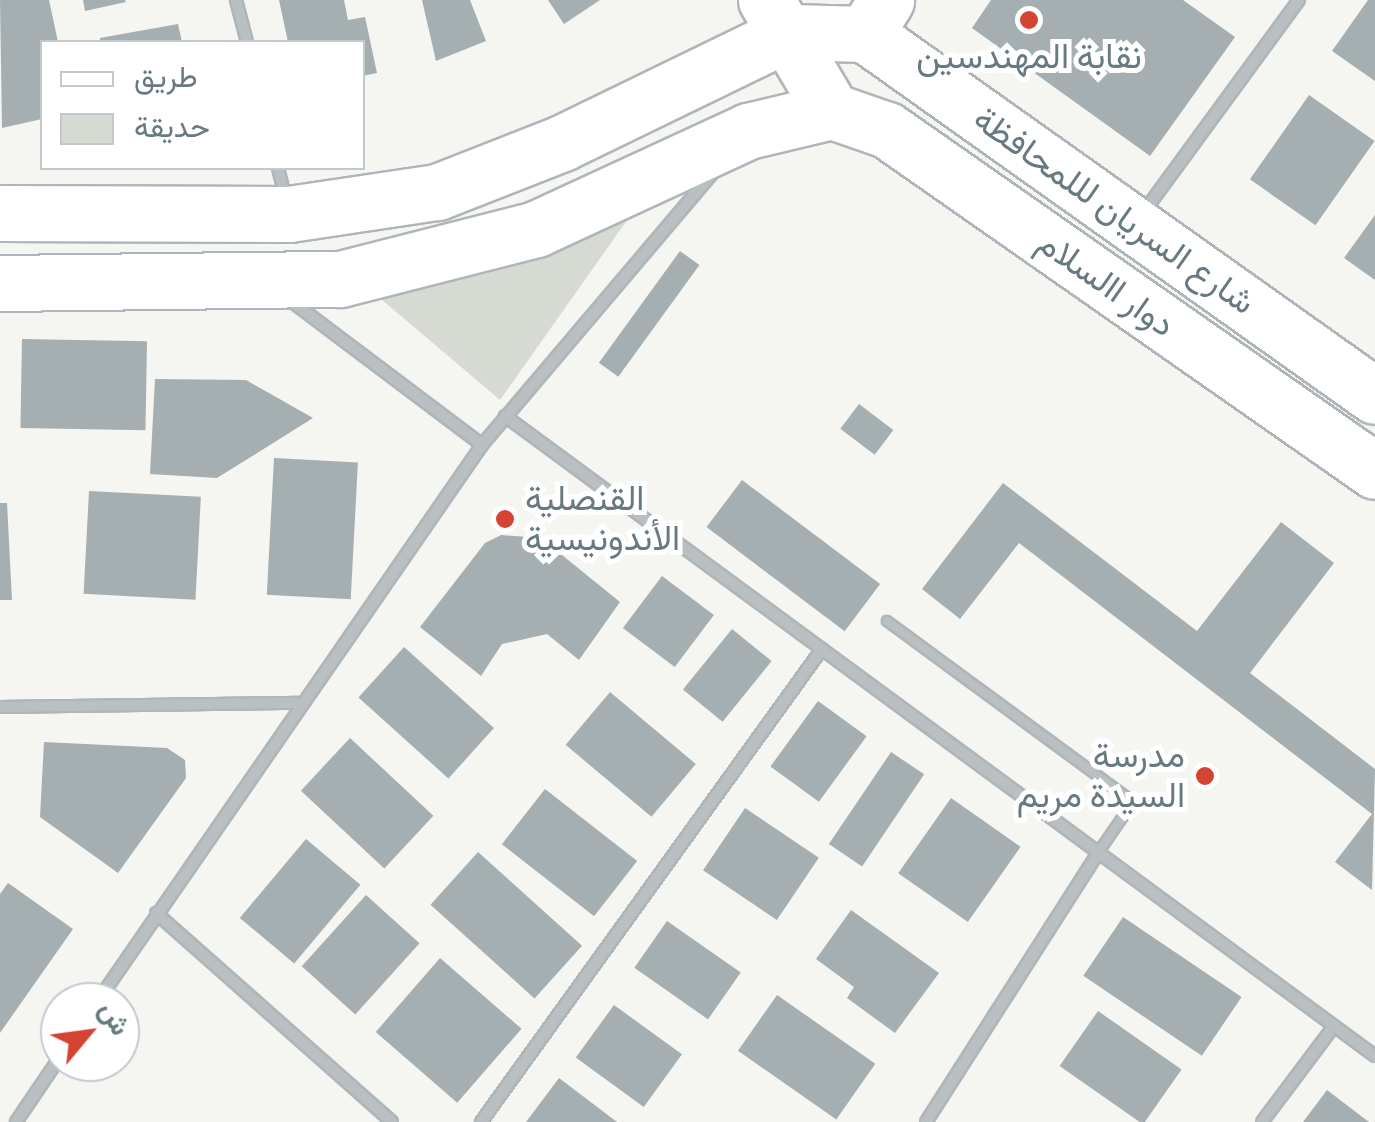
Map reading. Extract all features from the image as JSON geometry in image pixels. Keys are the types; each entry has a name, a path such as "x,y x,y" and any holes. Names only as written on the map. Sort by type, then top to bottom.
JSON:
{"main road":[{"name":"شارع السريان لللمحافظة","path":"778,16 876,17 1134,226 1375,396"},
{"path":"0,213 284,191 437,192 562,144 778,16 832,111 748,131 536,229 340,280 0,282"},
{"name":"دوار االسلام","path":"832,111 888,130 1375,471"}],"street":[{"path":"236,0 246,40"},
{"path":"1134,226 1300,0"},
{"path":"109,982 296,703 482,445 748,131"},
{"path":"266,283 482,445"},
{"path":"505,416 1375,1056"},
{"path":"480,1122 822,649"},
{"path":"0,707 296,703"},
{"path":"926,1122 1098,853"},
{"path":"156,913 392,1122"},
{"path":"1262,1122 1334,1026"},
{"path":"16,1122 43,1082"}],"lane":[{"path":"887,621 1132,802 1098,853"}],"green space":[{"path":"642,199 500,400 368,288"}],"building":[{"path":"0,0 49,0 58,40 40,40 40,119 2,128"},
{"path":"83,0 125,0 126,2 85,11"},
{"path":"279,0 344,0 348,20 365,17 377,73 365,75 365,40 288,40"},
{"path":"422,0 470,0 486,41 436,61"},
{"path":"548,0 600,0 564,24"},
{"path":"991,0 1183,0 1235,37 1150,156 972,28"},
{"path":"1368,0 1375,0 1375,81 1332,51"},
{"path":"178,24 182,40 100,40"},
{"path":"1309,95 1375,141 1315,225 1250,179"},
{"path":"1375,215 1375,280 1344,258"},
{"path":"680,251 699,265 618,377 599,363"},
{"path":"22,339 147,341 145,430 20,428"},
{"path":"155,379 246,380 313,418 217,478 150,474"},
{"path":"859,404 893,430 875,455 840,429"},
{"path":"274,458 358,462 351,599 267,595"},
{"path":"742,480 880,584 845,631 706,527"},
{"path":"1003,483 1197,631 1281,522 1334,563 1250,673 1375,769 1372,890 1335,862 1372,814 1019,543 960,619 922,589"},
{"path":"89,491 201,497 195,600 84,594"},
{"path":"0,503 7,503 12,600 0,600"},
{"path":"501,535 541,538 620,602 579,660 547,634 502,644 481,676 420,627 485,543"},
{"path":"662,576 714,615 675,667 623,628"},
{"path":"732,629 772,661 723,722 683,690"},
{"path":"404,647 494,728 448,778 358,698"},
{"path":"610,692 696,764 651,817 566,745"},
{"path":"818,701 867,736 819,802 770,767"},
{"path":"350,738 433,816 384,868 301,791"},
{"path":"44,742 167,748 185,760 186,778 118,873 40,817"},
{"path":"891,752 924,774 862,866 829,844"},
{"path":"545,789 637,861 594,916 502,844"},
{"path":"951,798 1021,847 968,922 898,873"},
{"path":"745,808 819,858 777,920 703,870"},
{"path":"306,839 360,885 294,964 240,918"},
{"path":"478,852 582,946 535,998 430,905"},
{"path":"8,883 73,929 0,1033 0,894"},
{"path":"366,895 420,943 355,1015 302,966"},
{"path":"851,910 939,973 895,1033 847,998 854,987 816,959"},
{"path":"1123,917 1242,997 1202,1056 1083,976"},
{"path":"667,921 741,973 708,1019 634,968"},
{"path":"440,958 522,1029 457,1103 376,1032"},
{"path":"777,995 875,1064 836,1120 738,1051"},
{"path":"614,1005 682,1054 644,1107 576,1058"},
{"path":"1098,1011 1182,1070 1145,1122 1140,1122 1060,1066"},
{"path":"559,1078 617,1122 526,1122"},
{"path":"1327,1090 1369,1122 1303,1122"}],"place":[{"name":"نقابة المهندسين","path":"1029,20"},
{"name":"القنصلية الأندونيسية","path":"505,519"},
{"name":"مدرسة السيدة مريم","path":"1205,776"}]}
